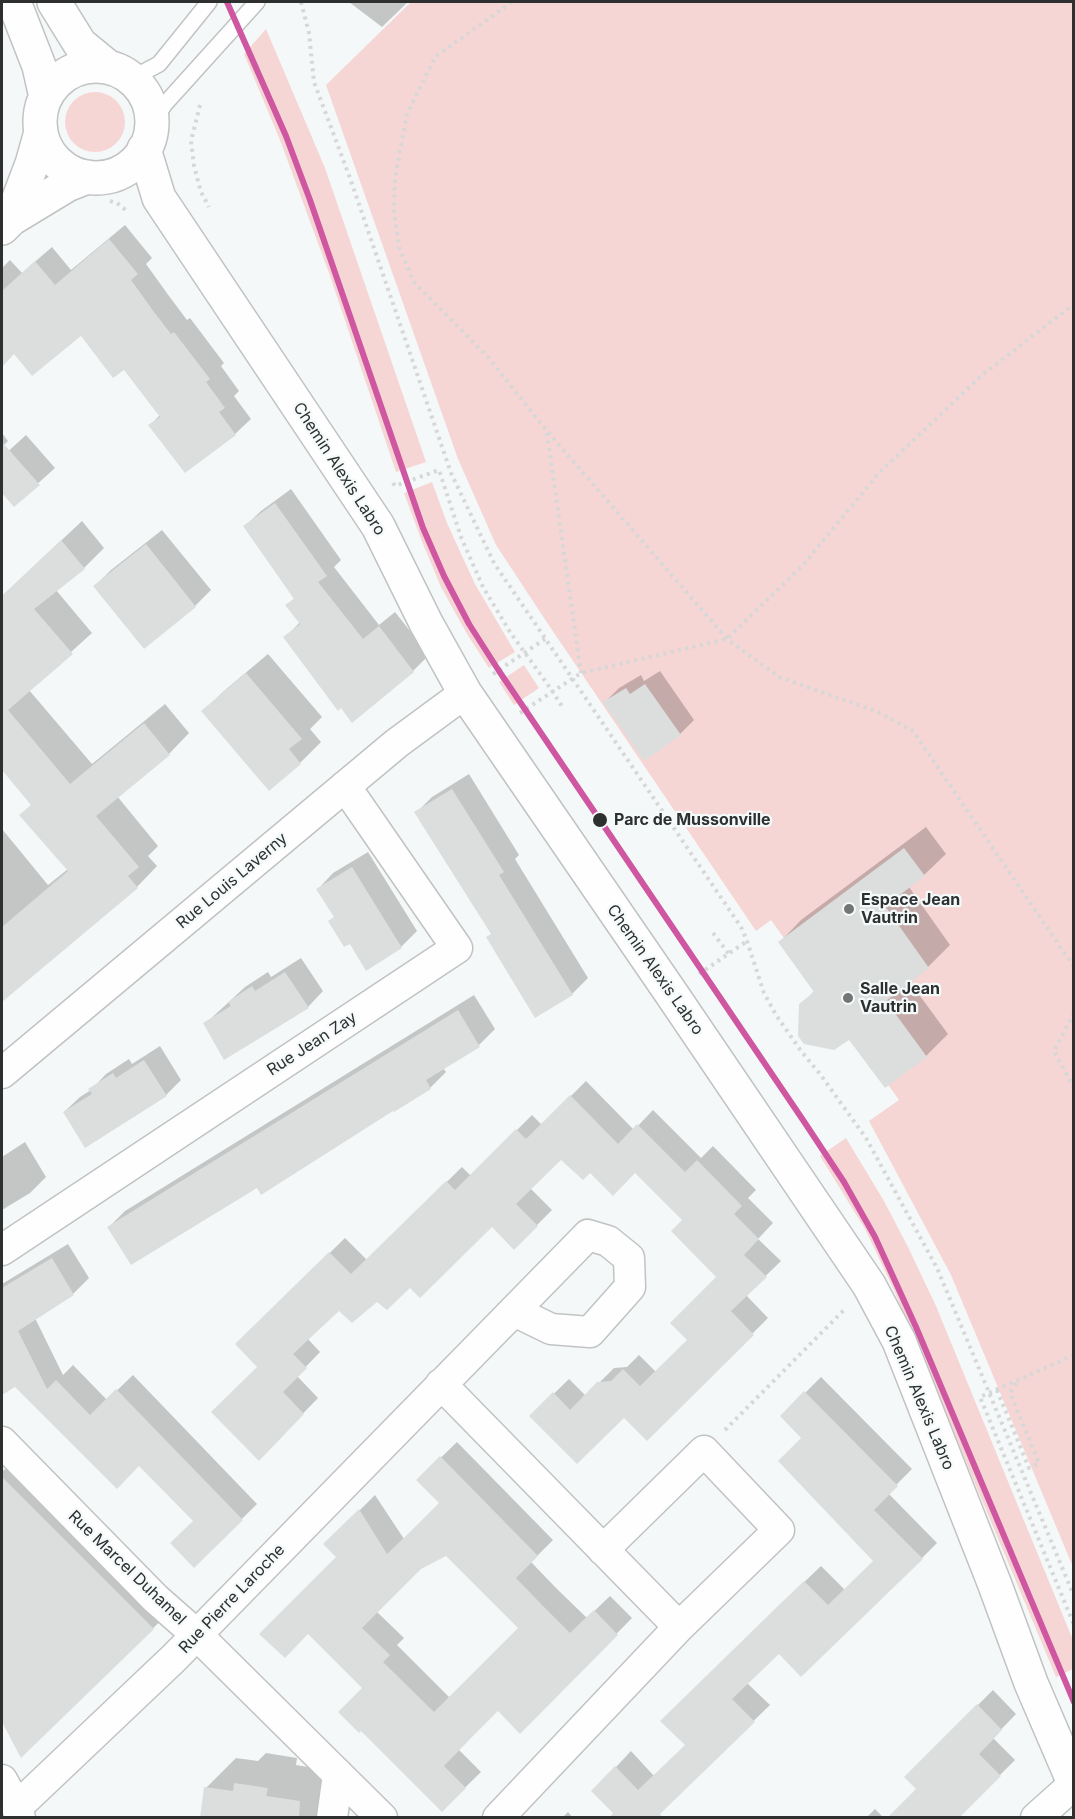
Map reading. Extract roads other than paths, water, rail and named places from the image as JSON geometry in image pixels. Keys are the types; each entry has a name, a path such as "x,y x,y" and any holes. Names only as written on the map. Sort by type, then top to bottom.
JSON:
{"street":[{"path":"14,2 39,66 46,97"},
{"path":"6,224 67,185 124,170 136,161 148,138 151,112 147,98 139,85 80,44 54,2"},
{"path":"6,224 32,164 41,132 41,115 46,97 57,82 72,71 90,66 118,71"},
{"path":"41,132 47,149 57,162 71,172 99,176 159,198"},
{"name":"Chemin Alexis Labro","path":"148,138 159,198 378,526 426,623 465,693 869,1286 899,1341 1034,1689 1074,1783"},
{"name":"Rue Louis Laverny","path":"2,1074 397,743 465,693"},
{"name":"Rue Jean Zay","path":"2,1250 458,948 345,786"},
{"name":"Rue Pierre Laroche","path":"13,1808 197,1635 514,1311"},
{"path":"441,1384 679,1628"},
{"name":"Rue Marcel Duhamel","path":"2,1442 156,1599 197,1635 382,1818"},
{"path":"498,1818 679,1628 779,1530 704,1451 603,1550"},
{"path":"332,1818 338,1774"},
{"path":"2,1780 13,1808"},
{"path":"1036,1818 1074,1783"}],"lane":[{"path":"118,71 142,73 159,64 209,2"},
{"path":"148,138 164,105 257,2"}],"place":[{"name":"Parc de Mussonville","path":"600,820"},
{"name":"Espace Jean Vautrin","path":"849,909"},
{"name":"Salle Jean Vautrin","path":"848,998"}]}
